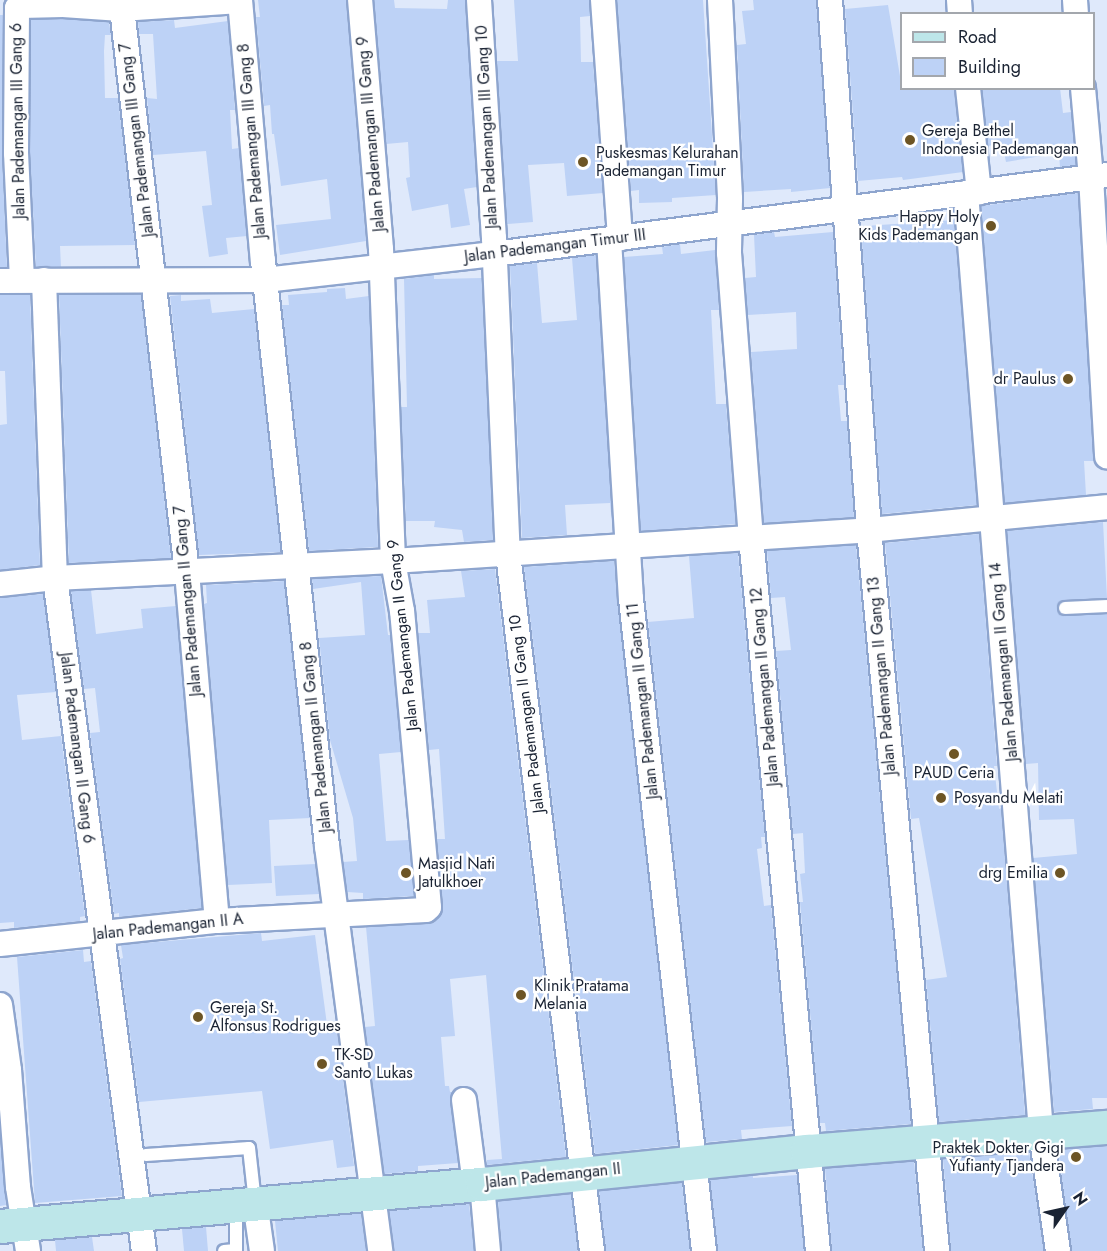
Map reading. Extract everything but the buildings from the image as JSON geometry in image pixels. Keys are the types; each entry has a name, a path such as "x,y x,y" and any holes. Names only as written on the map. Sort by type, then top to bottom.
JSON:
{"street":[{"name":"Jalan Pademangan III Gang 9","path":"360,0 381,249 380,268"},
{"name":"Jalan Pademangan III Gang 10","path":"479,0 494,254"},
{"name":"Jalan Pademangan II Gang 11","path":"603,0 627,546 704,1251"},
{"name":"Jalan Pademangan II Gang 12","path":"720,0 731,223 729,253 751,537 818,1251"},
{"name":"Jalan Pademangan II Gang 13","path":"830,0 869,530 937,1251"},
{"name":"Jalan Pademangan III Gang 8","path":"121,4 240,1 266,280"},
{"name":"Jalan Pademangan III Gang 6","path":"22,281 8,153 8,59 17,8 63,2 121,4"},
{"name":"Jalan Pademangan III Gang 7","path":"121,4 154,280"},
{"name":"Jalan Pademangan II Gang 14","path":"968,90 972,192 993,518 1041,1132 1058,1251"},
{"path":"1083,90 1099,176 1107,458"},
{"name":"Jalan Pademangan Timur III","path":"22,281 266,280 494,254 1099,176"},
{"name":"Jalan Pademangan II Gang 10","path":"494,254 507,555 592,1251"},
{"name":"Jalan Pademangan II Gang 9","path":"336,913 417,910 429,907 402,611 393,561 380,268"},
{"name":"Jalan Pademangan II Gang 7","path":"154,280 187,572 217,921"},
{"name":"Jalan Pademangan II Gang 8","path":"266,280 327,846 380,1251"},
{"name":"Jalan Pademangan II Gang 6","path":"22,281 55,578 144,1251"},
{"path":"0,584 55,578 507,555 869,530 1107,507"},
{"name":"Jalan Pademangan II A","path":"0,944 217,921 336,913"},
{"path":"0,1005 18,1234"},
{"path":"464,1100 488,1251"},
{"name":"Jalan Pademangan II","path":"18,1234 139,1212 478,1184 807,1151 1107,1127"},
{"path":"245,1203 262,1251"}],"lane":[{"path":"1065,608 1107,606"},
{"path":"146,1155 249,1148 245,1203 236,1250 224,1251"}],"place":[{"name":"Gereja Bethel Indonesia Pademangan","path":"910,140"},
{"name":"Puskesmas Kelurahan Pademangan Timur","path":"583,162"},
{"name":"Happy Holy Kids Pademangan","path":"991,226"},
{"name":"dr Paulus","path":"1068,379"},
{"name":"PAUD Ceria","path":"954,754"},
{"name":"Posyandu Melati","path":"941,798"},
{"name":"Masjid Nati Jatulkhoer","path":"406,873"},
{"name":"drg Emilia","path":"1060,873"},
{"name":"Klinik Pratama Melania","path":"521,995"},
{"name":"Gereja St. Alfonsus Rodrigues","path":"198,1017"},
{"name":"TK-SD Santo Lukas","path":"322,1064"},
{"name":"Praktek Dokter Gigi Yufianty Tjandera","path":"1076,1157"}]}
